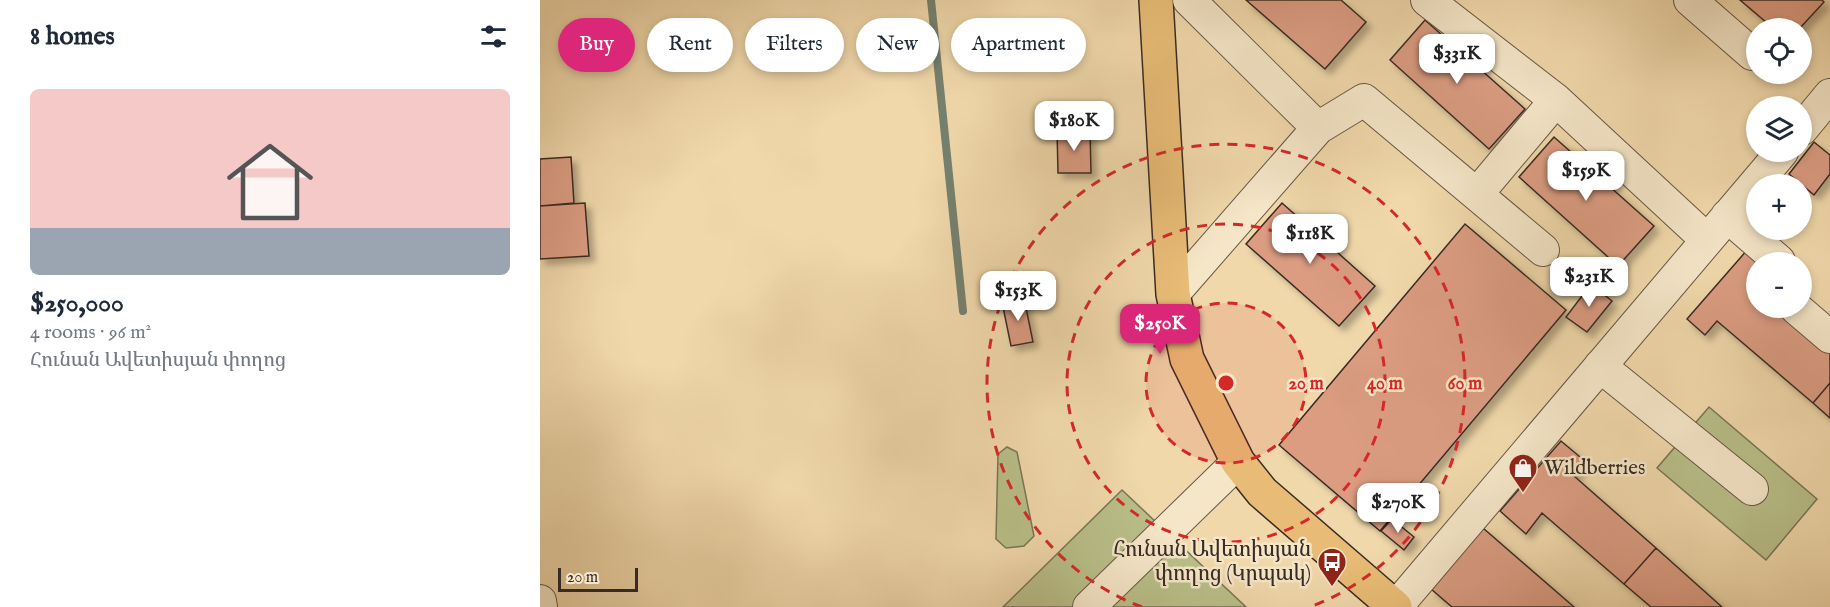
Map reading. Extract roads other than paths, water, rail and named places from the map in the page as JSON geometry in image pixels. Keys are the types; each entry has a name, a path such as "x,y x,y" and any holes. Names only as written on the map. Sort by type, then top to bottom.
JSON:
{"main road":[{"path":"1157,14 1173,294 1187,359 1238,462 1262,492 1395,607"}],"street":[{"path":"1157,14 1187,0 1318,128"},
{"path":"1427,0 1556,100 1707,240"},
{"path":"1690,0 1746,49"},
{"path":"1812,117 1830,95"},
{"path":"1173,294 1318,128 1364,100 1543,250"},
{"path":"1477,194 1556,100"},
{"path":"1395,607 1773,162"},
{"path":"1727,216 1769,252"},
{"path":"1808,318 1830,337"},
{"path":"1600,366 1752,489"},
{"path":"1089,607 1238,462"},
{"path":"540,601 541,607"}],"waterway":[{"path":"931,0 963,311"}],"place":[{"name":"Wildberries","path":"1523,494"},
{"name":"Հունան Ավետիսյան փողոց (Կրպակ)","path":"1332,588"}]}
